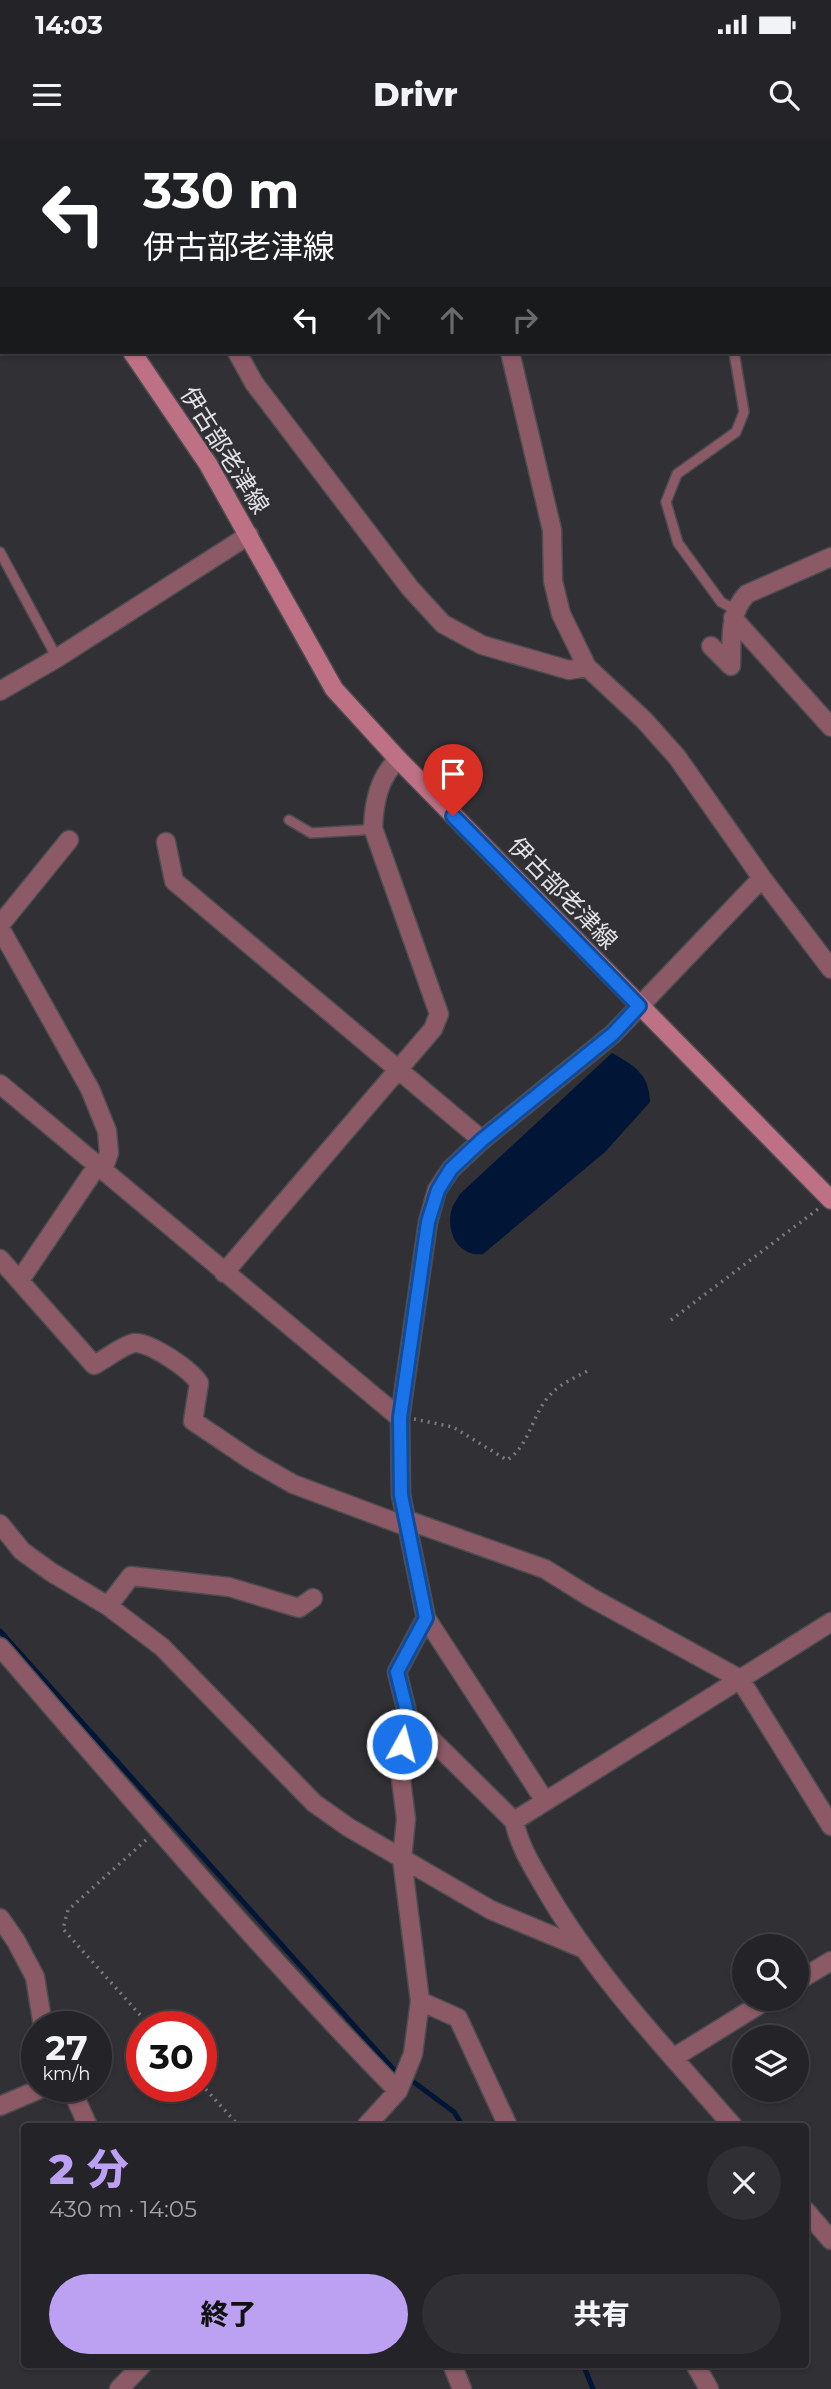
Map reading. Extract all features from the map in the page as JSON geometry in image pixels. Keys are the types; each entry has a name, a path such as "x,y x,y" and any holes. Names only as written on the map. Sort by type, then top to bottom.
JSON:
{"main road":[{"name":"伊古部老津線","path":"135,354 208,464 334,689 826,1204"}],"street":[{"path":"238,354 254,383 410,587 443,624 482,645 569,670 587,667"},
{"path":"510,354 552,530 553,581 561,614 587,667 644,720 677,757 762,878 831,969"},
{"path":"0,691 57,658 249,535"},
{"path":"711,646 731,666 735,614 738,604 747,594 831,557"},
{"path":"735,614 831,727"},
{"path":"224,1273 433,1028 439,1014 373,828 374,803 386,771 398,759"},
{"path":"20,1280 109,1153 107,1131 90,1089 0,926 69,840"},
{"path":"166,842 174,881 482,1140"},
{"path":"545,1801 426,1618 401,1495 400,1418 428,1222 438,1190 451,1169 482,1140 613,1034 762,878"},
{"path":"0,1084 400,1418"},
{"path":"0,1259 94,1365 132,1343 143,1343 192,1372 200,1383 193,1421 293,1484 545,1569 590,1597 740,1679 831,1826"},
{"path":"0,1524 22,1551 108,1606 162,1647 314,1802 348,1827 491,1910 582,1948"},
{"path":"108,1606 131,1576 229,1587 299,1608 313,1598"},
{"path":"369,2123 397,2091 413,2054 420,2001 402,1858 406,1819 399,1763 407,1712 397,1672 426,1618"},
{"path":"514,1821 831,1622"},
{"path":"0,1647 159,1829 397,2091"},
{"path":"405,1725 430,1738 514,1821 518,1840 582,1948 730,2123"},
{"path":"0,1918 35,1977 41,2011"},
{"path":"809,1974 831,1961"},
{"path":"420,2001 458,2018 507,2123"},
{"path":"674,2057 749,2011"},
{"path":"0,2106 21,2097"},
{"path":"77,2102 87,2123"},
{"path":"809,2215 831,2240"},
{"path":"118,2389 138,2368"},
{"path":"454,2368 462,2389"},
{"path":"697,2368 709,2389"}],"lane":[{"path":"734,354 744,412 736,432 677,474 666,502 678,543 721,602 735,614"},
{"path":"0,552 57,658"},
{"path":"289,820 311,833 373,828"}],"path":[{"path":"671,1320 826,1204"},
{"path":"400,1418 420,1419 453,1427 508,1460 519,1453 535,1416 553,1391 591,1369"},
{"path":"137,2011 63,1929 68,1910 159,1829"},
{"path":"217,2102 236,2123"}],"water":[{"path":"612,1053 628,1062 644,1078 650,1102 605,1152 483,1254 474,1254 460,1247 452,1233 450,1217 460,1194"}],"waterway":[{"path":"0,1631 395,2071"},
{"path":"415,2083 454,2112 461,2123"},
{"path":"585,2368 593,2389"}],"route":[{"path":"402,1744 407,1712 397,1672 426,1618 401,1495 400,1418 428,1222 438,1190 451,1169 482,1140 613,1034 639,1006 453,816"}]}
